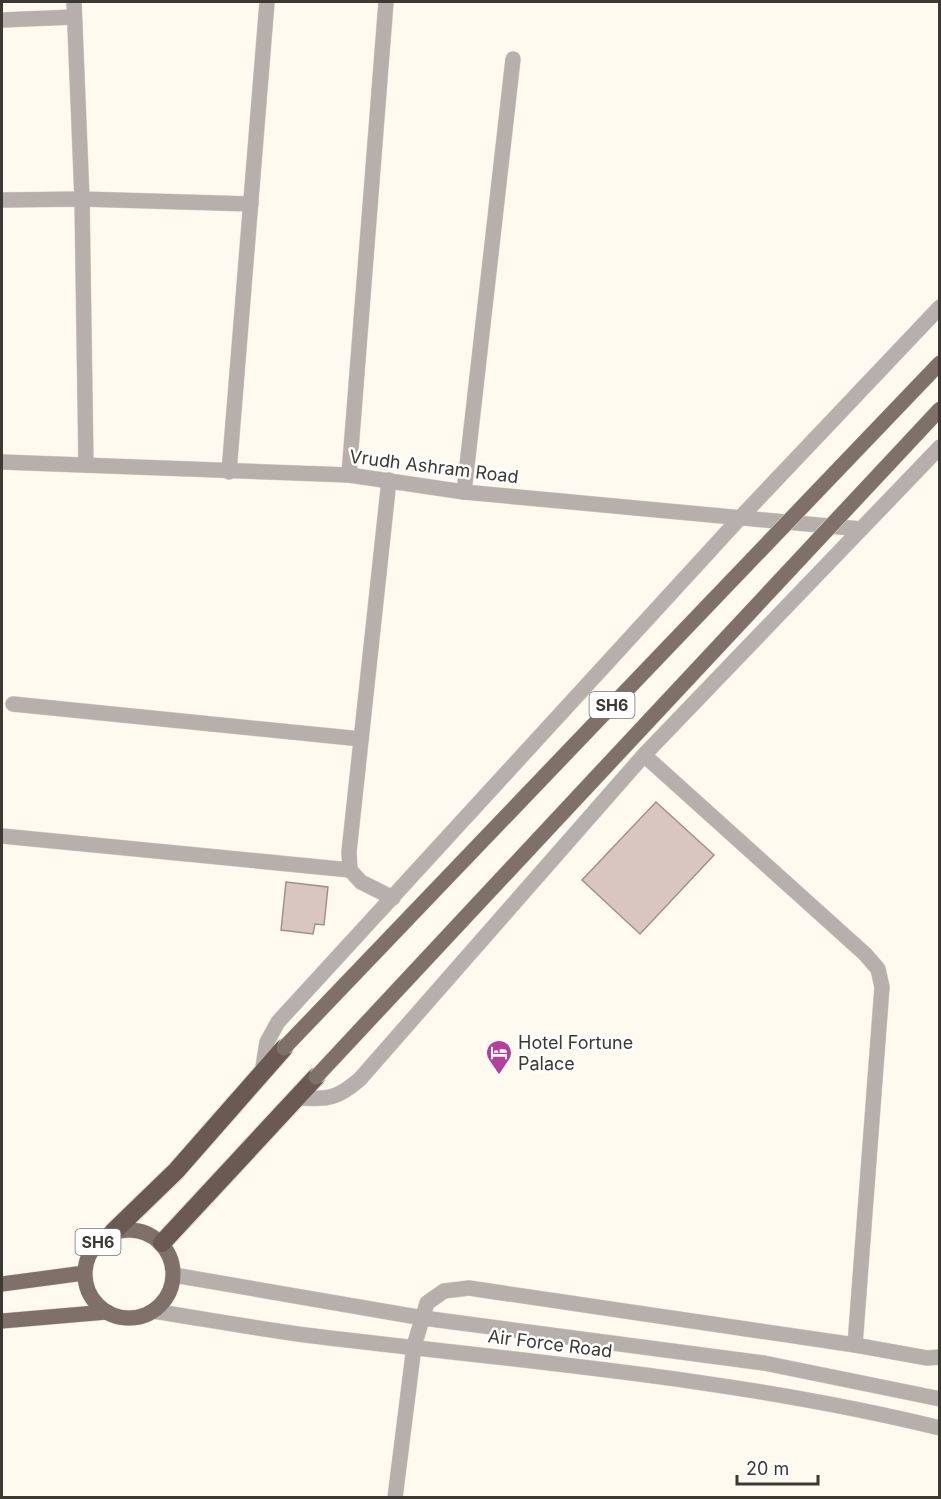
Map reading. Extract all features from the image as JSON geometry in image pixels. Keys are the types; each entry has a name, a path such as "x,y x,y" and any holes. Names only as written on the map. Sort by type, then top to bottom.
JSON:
{"highway":[{"name":"SH6","path":"113,1232 176,1171 284,1048"},
{"name":"SH6","path":"162,1243 316,1077"}],"main road":[{"name":"SH6","path":"284,1048 939,363"},
{"name":"SH6","path":"316,1077 939,409"},
{"name":"SH6","path":"107,1312 97,1305 87,1290 84,1273 88,1256 98,1242 113,1232 130,1229 148,1233 162,1243"},
{"path":"2,1321 107,1312 128,1319 146,1316 160,1307 170,1292 174,1275 171,1258 162,1243"},
{"name":"SH6","path":"2,1284 84,1273"}],"street":[{"path":"229,472 267,2"},
{"path":"349,475 386,2"},
{"path":"2,20 74,9 82,199 86,465"},
{"path":"464,492 513,59"},
{"path":"2,200 82,199 251,204"},
{"path":"262,1073 267,1042 278,1022 740,519 939,307"},
{"path":"297,1098 329,1099 345,1092 360,1079 644,755 939,447"},
{"name":"Vrudh Ashram Road","path":"2,462 349,475 464,492 861,529"},
{"path":"350,870 389,480"},
{"path":"13,704 362,739"},
{"path":"644,755 865,954 878,969 882,987 855,1345"},
{"path":"2,836 350,870 361,882 393,898"},
{"name":"Air Force Road","path":"174,1275 423,1317 764,1364 939,1399"},
{"path":"395,1497 414,1346 426,1303 444,1291 469,1288 855,1345 927,1358 939,1357"},
{"name":"Air Force Road","path":"153,1311 304,1334 691,1382 811,1401 939,1428"}],"building":[{"path":"656,802 714,855 640,934 582,880"},
{"path":"286,882 328,887 324,925 315,924 313,934 281,930"}],"place":[{"name":"Hotel Fortune Palace","path":"499,1076"}]}
